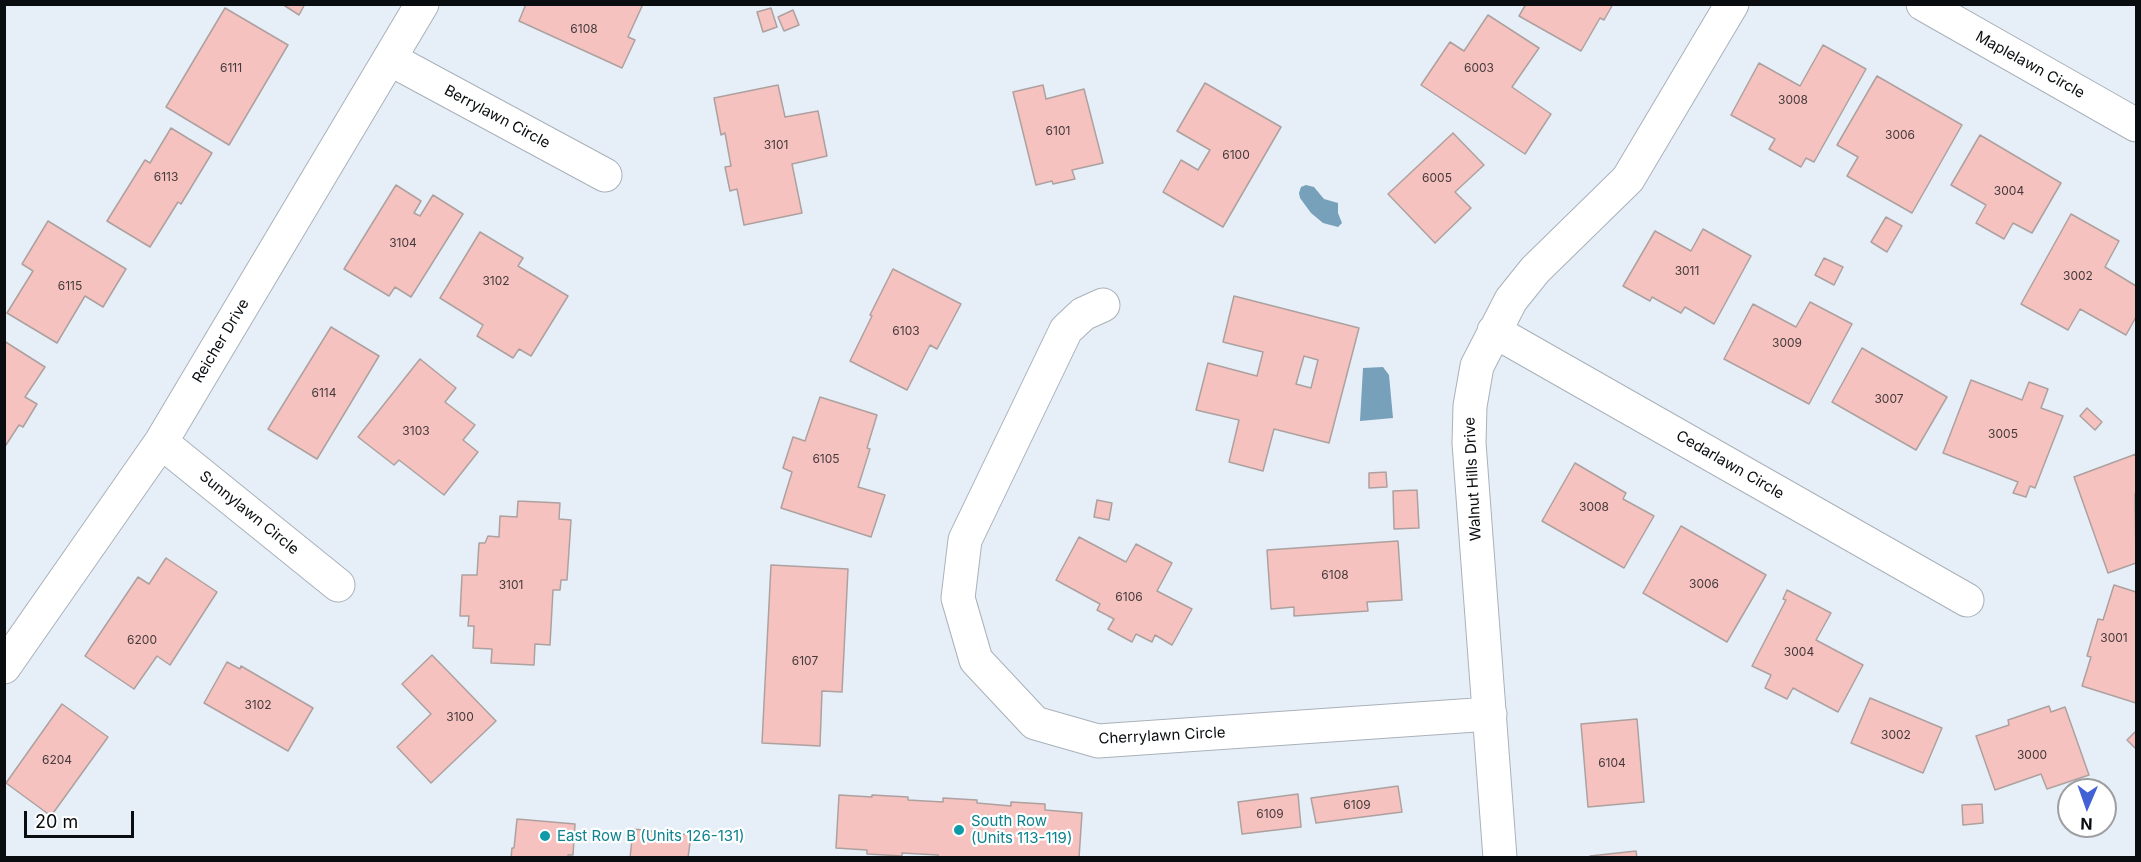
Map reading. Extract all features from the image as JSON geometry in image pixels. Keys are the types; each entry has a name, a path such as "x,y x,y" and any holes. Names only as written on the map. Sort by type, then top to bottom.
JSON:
{"street":[{"name":"Reicher Drive","path":"4,667 160,442 422,4"},
{"name":"Walnut Hills Drive","path":"1500,858 1469,443 1470,406 1477,366 1511,300 1535,270 1628,180 1732,4"},
{"name":"Maplelawn Circle","path":"1923,4 2136,124"},
{"name":"Berrylawn Circle","path":"390,59 605,175"},
{"name":"Cherrylawn Circle","path":"1102,305 1083,314 1066,330 965,540 958,598 976,660 1035,723 1098,741 1490,714"},
{"name":"Cedarlawn Circle","path":"1494,331 1967,600"},
{"name":"Sunnylawn Circle","path":"160,442 338,585"}],"water":[{"path":"1306,185 1314,187 1324,199 1338,203 1338,213 1342,223 1338,227 1323,223 1311,213 1299,193 1301,187"},
{"path":"1383,367 1389,375 1393,418 1360,421 1363,368"}],"building":[{"path":"282,4 305,4 299,15"},
{"path":"526,4 643,4 628,37 635,40 622,68 519,21"},
{"path":"1526,4 1613,4 1604,20 1600,18 1581,51 1519,16"},
{"path":"225,8 288,45 229,145 166,107"},
{"path":"771,8 777,27 763,32 757,12"},
{"path":"793,10 799,25 784,31 778,17"},
{"path":"1488,15 1539,48 1512,87 1551,114 1525,154 1421,85 1450,42 1464,51"},
{"path":"1823,45 1866,69 1814,162 1806,158 1801,167 1769,149 1775,139 1731,115 1759,63 1800,86"},
{"path":"1877,76 1962,125 1912,213 1847,176 1858,157 1837,145"},
{"path":"1205,83 1281,127 1223,227 1163,192 1181,160 1198,170 1210,150 1177,131"},
{"path":"778,85 785,117 818,111 827,156 792,164 802,213 744,225 737,189 730,191 725,167 731,166 725,133 721,135 714,98"},
{"path":"1043,85 1046,99 1084,89 1103,163 1072,170 1075,179 1036,185 1013,92"},
{"path":"171,128 212,153 181,204 178,202 150,247 107,221 145,160 150,163"},
{"path":"1453,133 1484,165 1455,192 1471,208 1435,243 1388,194"},
{"path":"1980,135 2061,183 2032,233 2013,223 2004,239 1976,223 1986,205 1951,185"},
{"path":"396,185 421,201 414,213 420,216 433,195 463,214 411,297 395,287 389,296 344,269"},
{"path":"2071,214 2119,241 2105,267 2136,286 2136,317 2126,335 2080,309 2068,330 2021,304"},
{"path":"1886,217 1902,226 1887,252 1871,242"},
{"path":"48,221 126,269 103,307 85,296 57,343 7,313 33,271 22,264"},
{"path":"1703,229 1751,256 1714,324 1685,307 1681,313 1652,297 1650,301 1623,286 1655,231 1691,251"},
{"path":"480,232 523,258 518,266 568,296 531,356 519,349 513,358 477,336 483,325 440,298"},
{"path":"1824,258 1843,267 1834,285 1815,275"},
{"path":"893,269 961,304 937,349 930,345 907,390 850,361"},
{"path":"1234,296 1359,328 1329,443 1274,429 1263,471 1229,462 1239,420 1196,410 1208,363 1257,376 1263,352 1223,342","holes":["1304,356 1318,360 1311,388 1296,384"]},
{"path":"1810,302 1852,324 1809,404 1724,359 1753,304 1796,327"},
{"path":"331,327 379,356 317,459 268,429"},
{"path":"4,341 45,367 25,397 37,404 23,427 19,425 4,448"},
{"path":"1862,348 1947,397 1916,450 1832,402"},
{"path":"420,359 456,388 445,402 475,425 463,440 478,452 444,495 399,460 394,465 358,437"},
{"path":"1971,380 2022,400 2029,382 2048,389 2041,408 2063,416 2035,488 2030,486 2026,497 2013,493 2018,482 1943,453"},
{"path":"820,397 877,415 867,448 870,449 858,487 885,495 871,537 781,508 792,472 783,468 793,437 805,441"},
{"path":"2087,408 2102,422 2095,430 2080,416"},
{"path":"2136,454 2136,563 2108,573 2074,477"},
{"path":"1575,463 1626,493 1623,499 1654,516 1624,568 1542,521"},
{"path":"1386,472 1387,487 1369,488 1369,473"},
{"path":"1417,490 1419,528 1394,529 1393,491"},
{"path":"1097,500 1112,503 1109,520 1094,517"},
{"path":"518,501 560,503 559,519 571,520 567,580 561,580 560,590 553,590 550,645 535,644 534,665 491,663 492,649 473,648 474,626 468,626 469,616 460,616 462,575 477,575 479,543 485,543 488,536 499,537 500,516 517,517"},
{"path":"1681,526 1766,575 1727,642 1643,593"},
{"path":"1079,537 1126,562 1136,544 1172,563 1157,591 1192,609 1172,645 1155,635 1152,642 1136,634 1132,642 1108,629 1114,619 1097,610 1100,604 1056,580"},
{"path":"1398,541 1402,600 1367,602 1368,611 1294,616 1294,607 1271,609 1267,550"},
{"path":"166,558 217,592 170,665 157,656 134,689 85,656 138,577 149,584"},
{"path":"771,565 848,569 842,692 822,691 820,746 762,743"},
{"path":"2114,585 2136,592 2136,703 2082,686 2091,657 2087,656 2098,619 2103,620"},
{"path":"1787,590 1831,613 1816,640 1863,665 1838,712 1793,688 1787,699 1765,688 1771,675 1752,666 1786,600 1783,599"},
{"path":"432,655 496,721 431,783 397,747 431,714 402,684"},
{"path":"227,662 240,669 241,666 313,708 288,751 204,703"},
{"path":"1870,698 1942,728 1923,773 1851,743"},
{"path":"62,704 108,737 51,816 6,783"},
{"path":"2049,706 2051,712 2065,707 2089,775 2080,778 2057,778 2057,786 2047,789 2041,774 1995,790 1976,736 2009,725 2008,720"},
{"path":"1637,719 1644,802 1588,807 1581,724"},
{"path":"2136,731 2136,749 2127,740"},
{"path":"1398,786 1402,812 1316,823 1311,798"},
{"path":"1298,794 1301,827 1242,834 1238,802"},
{"name":"South Row (Units 113-119)","path":"839,795 908,797 908,800 943,802 943,798 977,800 977,803 1011,806 1011,802 1045,804 1045,810 1082,813 1079,858 938,858 938,855 867,854 867,850 836,848"},
{"path":"1982,804 1983,823 1963,825 1962,805"},
{"name":"East Row B (Units 126-131)","path":"517,819 575,824 573,855 568,855 568,858 511,858"},
{"path":"633,829 691,835 688,858 630,858"},
{"path":"1636,851 1637,858 1590,858 1590,856"}],"place":[{"name":"South Row (Units 113-119)","path":"959,830"},
{"name":"East Row B (Units 126-131)","path":"545,836"}]}
